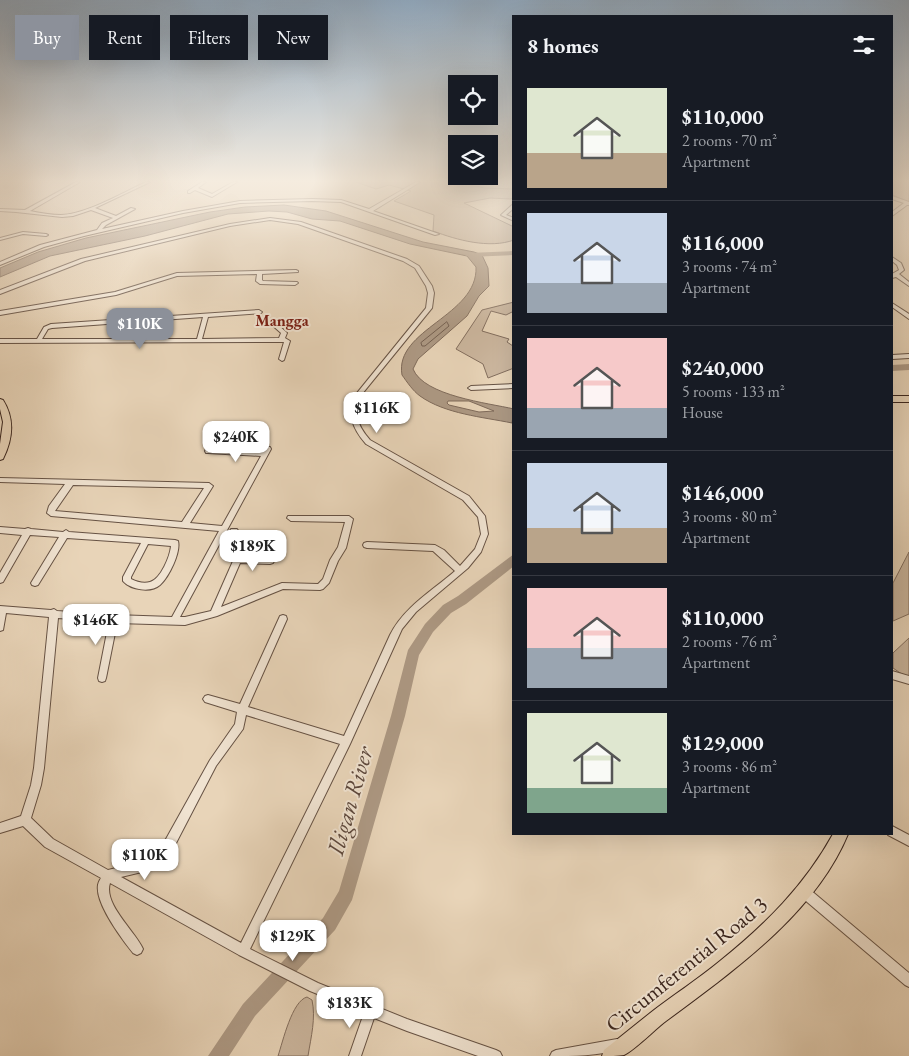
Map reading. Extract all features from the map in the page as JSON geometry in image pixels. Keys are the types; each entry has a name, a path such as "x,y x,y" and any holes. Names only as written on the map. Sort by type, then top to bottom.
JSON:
{"main road":[{"path":"893,399 909,399"},
{"path":"0,402 8,416 8,429 0,457"},
{"name":"Circumferential Road 3","path":"610,1056 725,967 779,919 804,892 828,858 840,835"}],"street":[{"path":"0,264 42,246 101,231"},
{"path":"0,292 83,260 204,231"},
{"path":"243,952 347,741 400,624 418,604 474,558 482,547 486,535 480,513 466,498 363,438 354,417 354,408 361,390 429,308 431,293 429,286 417,267 410,262 324,231"},
{"path":"430,231 437,234"},
{"path":"0,239 23,233 46,235"},
{"path":"893,259 899,264 897,274"},
{"path":"0,313 110,294 177,275 296,271"},
{"path":"260,272 259,281 262,284 295,283"},
{"path":"897,274 909,273"},
{"path":"897,274 909,284"},
{"path":"893,305 909,318"},
{"path":"39,340 46,328 51,326 260,312"},
{"path":"199,340 206,315"},
{"path":"275,325 284,333 282,339"},
{"path":"0,341 282,339 287,341 282,359"},
{"path":"893,357 909,356"},
{"path":"471,388 512,386"},
{"path":"174,621 267,452 208,451"},
{"path":"0,480 209,486 185,524"},
{"path":"71,482 52,508 51,513 224,529"},
{"path":"0,627 2,609 54,612 114,619 174,621 214,614 282,586 314,588 323,585 334,560 342,548 349,519 291,518"},
{"path":"0,530 66,533 174,543 176,545 173,556 159,582 148,586 131,584 127,581 127,577 146,541"},
{"path":"0,580 28,531"},
{"path":"214,614 238,560 241,546 234,531"},
{"path":"35,583 66,533"},
{"path":"366,545 435,548 460,570"},
{"path":"238,560 270,561"},
{"path":"25,820 36,785 39,768 54,612"},
{"path":"102,678 114,619"},
{"path":"108,875 142,867 153,862 162,854 185,818 213,763 240,726 242,709 283,619"},
{"path":"893,675 909,680"},
{"path":"208,699 347,741"},
{"path":"0,828 25,820"},
{"path":"25,820 49,842 243,952 314,987 466,1051 496,1056"},
{"path":"893,832 909,841"},
{"path":"108,875 103,887 111,910 137,949"},
{"path":"804,892 909,981"},
{"path":"355,1056 371,1010"},
{"path":"556,1056 624,1044"}],"shaded area":[{"path":"434,231 512,231 512,241 504,243 494,244 463,240"},
{"path":"512,302 512,312 506,315 491,311 482,331 509,339 507,342 512,345 512,369 488,378 483,364 456,349 482,310"},
{"path":"909,552 909,614 893,621 893,583"},
{"path":"909,638 909,679 893,668 893,653"},
{"path":"307,997 312,1000 313,1014 313,1028 308,1056 278,1056 293,1013 302,1000"}],"water":[{"path":"118,231 163,231 50,256 0,277 0,268 38,252 86,238"},
{"path":"371,231 389,231 423,242 482,255 488,268 489,286 479,296 467,316 418,359 413,369 419,378 443,392 512,409 512,423 464,414 441,407 417,394 402,375 403,359 410,346 464,298 473,284 476,267 467,256 410,244","holes":["448,401 469,401 494,411 479,412 447,403"]}],"waterway":[{"path":"469,255 512,253"},
{"path":"893,368 909,367"},
{"name":"Iligan River","path":"218,1056 249,1010 329,924 346,894 398,716 413,654 429,628 447,609 462,600 512,561"}],"district":[{"name":"Mangga","path":"282,320"}]}
